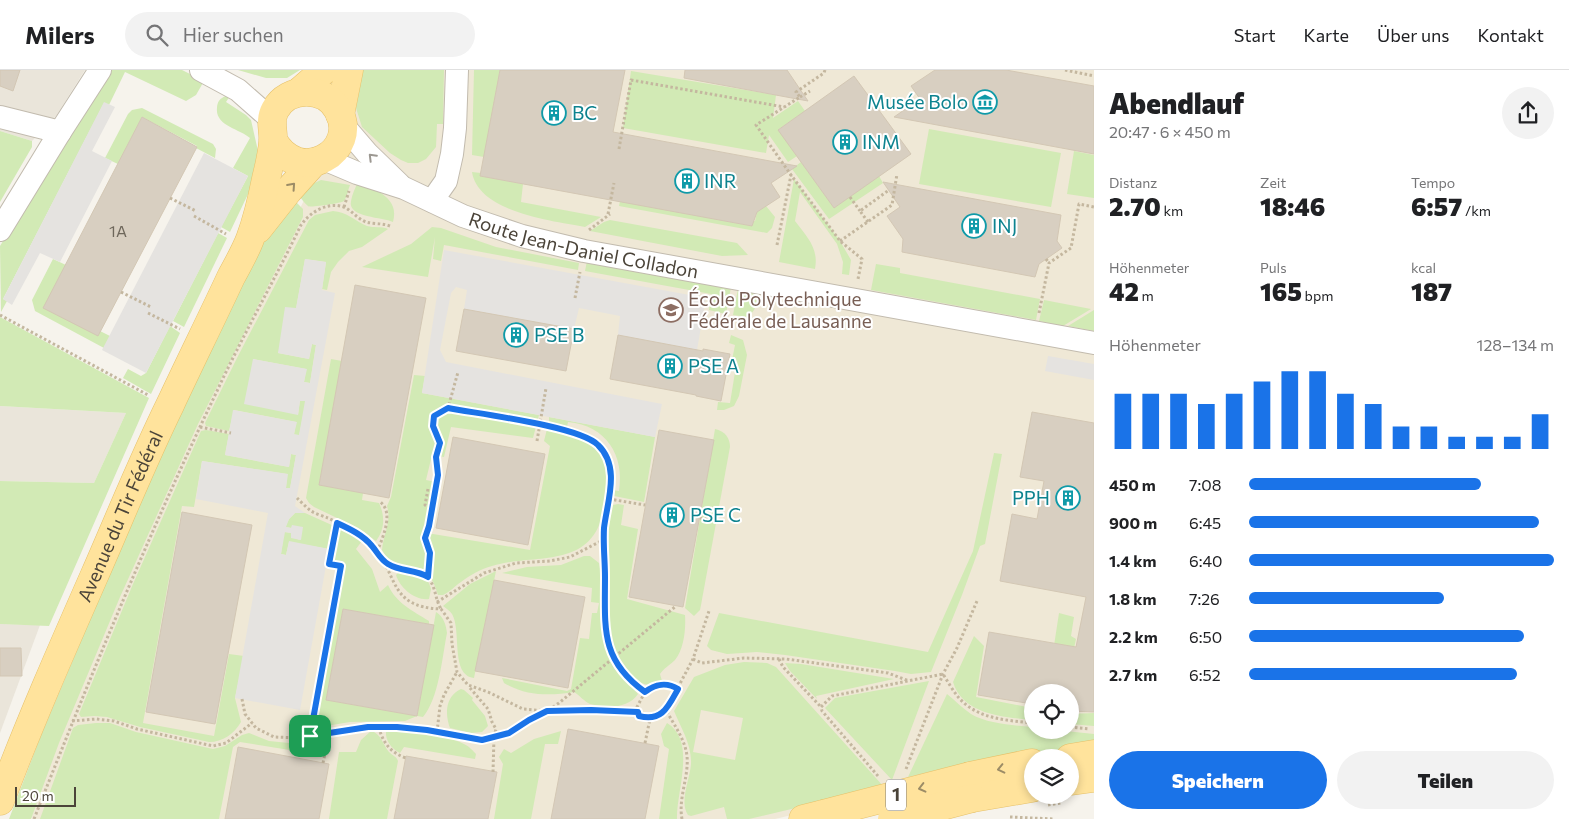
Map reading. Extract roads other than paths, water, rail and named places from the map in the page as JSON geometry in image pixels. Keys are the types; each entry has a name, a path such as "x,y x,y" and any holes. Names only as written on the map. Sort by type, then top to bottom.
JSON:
{"main road":[{"path":"324,70 278,106 272,130 278,148 285,156 294,161 304,163 319,161 332,153 338,144 342,135 341,120 349,70"},
{"path":"294,94 310,91 319,94 336,106 341,120"},
{"name":"Avenue du Tir Fédéral","path":"0,800 46,687 266,180 272,130"},
{"name":"Avenue du Tir Fédéral","path":"241,237 319,161"},
{"path":"1079,756 1094,754"},
{"name":"1","path":"892,819 1024,765"},
{"path":"1079,780 1094,778"},
{"name":"1","path":"813,816 971,787 1024,788"}],"street":[{"path":"0,230 100,70"},
{"path":"201,70 238,90 273,96 294,94"},
{"path":"432,201 446,181 452,154 457,70"},
{"path":"238,90 272,130"},
{"path":"0,117 60,132"},
{"name":"Route Jean-Daniel Colladon","path":"341,120 367,153 404,188"},
{"name":"Route Jean-Daniel Colladon","path":"319,161 404,188 464,216 530,238 584,250 1094,343"}],"place":[{"name":"Musée Bolo","path":"985,102"},
{"name":"BC","path":"554,113"},
{"name":"INM","path":"845,142"},
{"name":"INR","path":"687,181"},
{"name":"INJ","path":"974,226"},
{"name":"École Polytechnique Fédérale de Lausanne","path":"671,310"},
{"name":"PSE B","path":"516,335"},
{"name":"PSE A","path":"670,366"},
{"name":"PPH","path":"1068,498"},
{"name":"PSE C","path":"672,515"}]}
